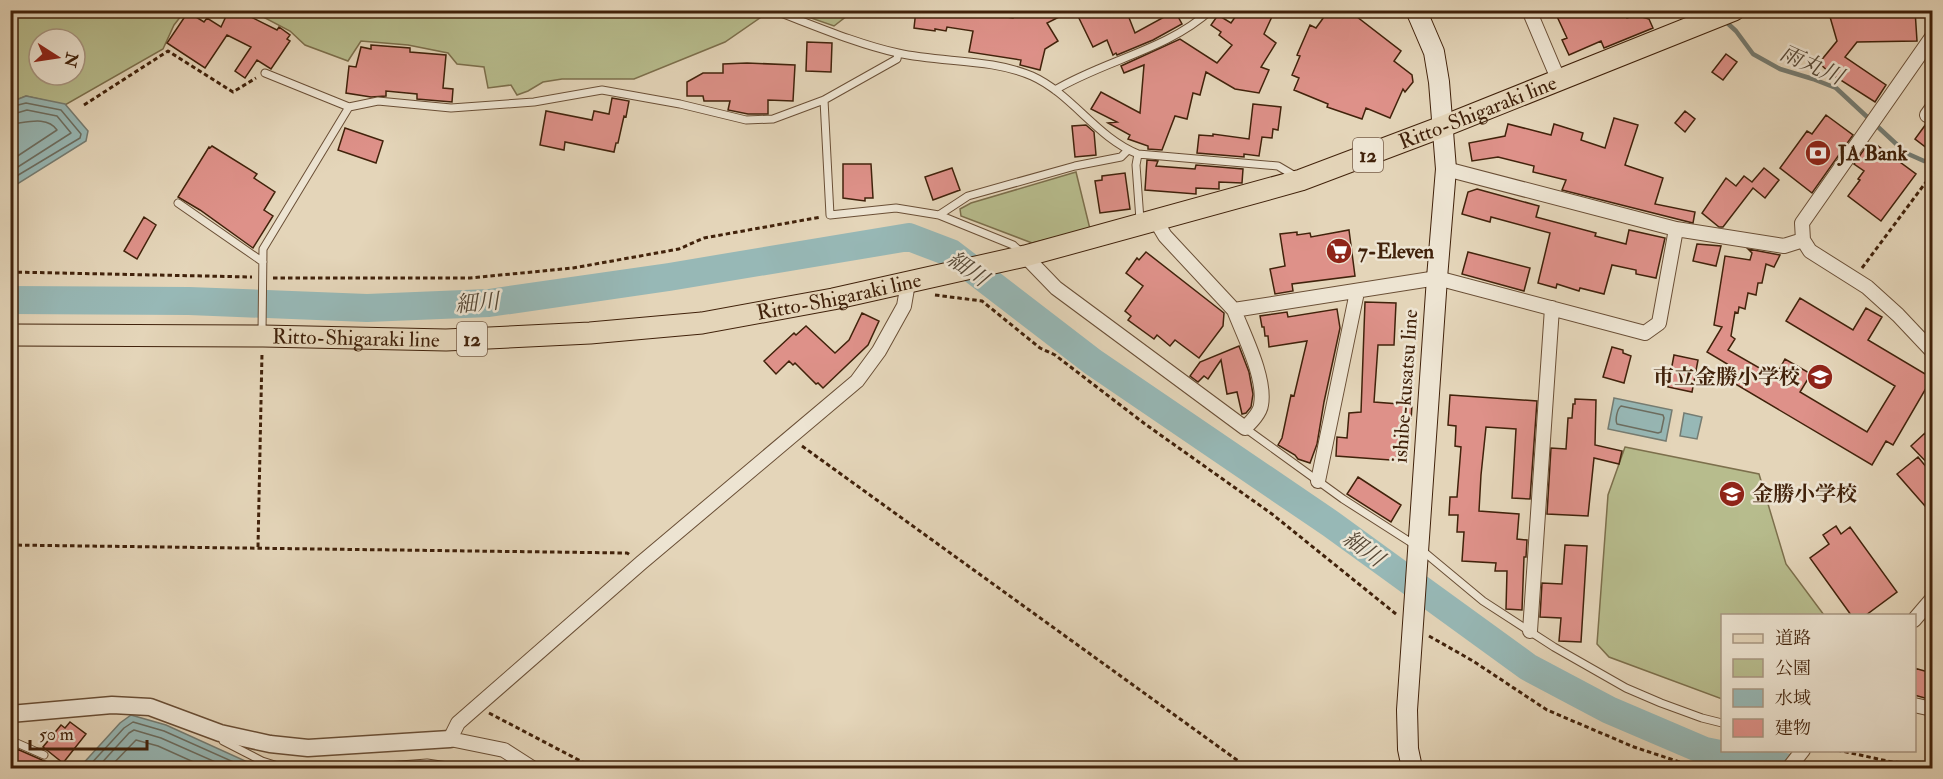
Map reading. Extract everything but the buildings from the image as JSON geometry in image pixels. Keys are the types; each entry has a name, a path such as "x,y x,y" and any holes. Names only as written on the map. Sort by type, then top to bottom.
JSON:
{"main road":[{"name":"ishibe-kusatsu line","path":"1412,768 1408,749 1407,710 1446,169 1444,126 1434,52 1416,10"},
{"name":"Ritto-Shigaraki line","path":"10,335 262,331 446,340 612,331 702,323 833,299 1018,258 1301,180 1726,14"}],"street":[{"path":"1529,10 1559,81"},
{"path":"1932,37 1802,223 1803,240 1810,251 1867,287 1932,351"},
{"path":"1446,169 1676,229 1784,246 1803,240"},
{"path":"1018,258 1245,428 1261,406 1261,383 1234,310 1165,236 1148,223"},
{"path":"1234,310 1437,278 1645,333 1659,323 1676,229"},
{"path":"450,739 458,723 477,706 641,563 857,381 879,351 918,281"},
{"path":"1318,481 1356,292"},
{"path":"1530,631 1552,308"},
{"path":"1916,618 1932,599"},
{"path":"10,714 112,705 150,707 220,733 270,744 308,748 450,739 504,750 532,768"},
{"path":"1916,705 1932,708"},
{"path":"1788,768 1801,752"}],"lane":[{"path":"773,10 897,53 1014,69 1034,77 1055,90 1128,150 1138,154 1278,166 1301,180"},
{"path":"1055,90 1074,78 1186,30 1211,10"},
{"path":"265,73 349,107 378,101 451,108 534,102 602,90 680,104 746,120 773,119 824,100 897,59 897,53"},
{"path":"824,100 830,215 896,208 939,215 1013,245 1018,258"},
{"path":"262,331 263,249 349,107"},
{"path":"939,215 968,196 1075,166 1121,157 1128,150"},
{"path":"1138,154 1136,165 1148,223"},
{"path":"178,203 263,262"},
{"path":"1245,428 1343,500 1418,551 1483,601 1589,668 1626,688 1661,703 1721,723"},
{"path":"220,733 223,741 275,767 284,768"},
{"path":"10,740 26,745 44,755"},
{"path":"360,768 427,763 461,768"}],"path":[{"path":"84,105 168,51 233,92 265,73"},
{"path":"1854,270 1860,270 1929,178 1932,178"},
{"path":"10,272 262,279 470,278 573,268 678,249 704,238 830,215"},
{"path":"918,281 926,294 982,301 1040,348 1055,355 1145,424 1272,514 1414,624 1547,710 1634,747 1698,768"},
{"path":"258,548 262,331"},
{"path":"791,438 1248,768"},
{"path":"10,545 627,553"},
{"path":"477,706 514,728 594,768"},
{"path":"1846,752 1892,762 1932,765"}],"green space":[{"path":"11,11 185,11 174,25 163,49 65,105 26,96 11,102"},
{"path":"252,11 770,11 725,42 634,79 562,79 543,82 517,95 511,85 488,88 484,67 457,64 448,53 408,45 361,41 348,61 305,45 290,31"},
{"path":"791,11 868,11 847,16 834,26"},
{"path":"1076,172 1090,229 1032,243 961,216 960,209 971,203"},
{"path":"1625,447 1759,474 1786,564 1823,614 1721,614 1721,699 1609,657 1597,644 1608,495"}],"water":[{"path":"26,96 65,104 88,131 86,141 11,188 11,102"},
{"path":"1614,398 1672,410 1666,441 1608,429"},
{"path":"1684,413 1702,417 1697,439 1680,436"},
{"path":"131,715 166,725 257,768 79,768 120,723"}],"waterway":[{"name":"雨丸川","path":"1640,10 1651,13 1670,10"},
{"name":"雨丸川","path":"1724,20 1736,31 1753,54 1780,69 1836,88 1906,153 1924,161 1932,161"},
{"name":"細川","path":"10,300 189,301 367,308 489,303 669,277 909,237 951,253 1093,362 1331,524 1528,667 1609,710 1705,751 1790,768"}],"place":[{"name":"JA Bank","path":"1818,153"},
{"name":"7-Eleven","path":"1339,251"},
{"name":"市立金勝小学校","path":"1820,377"},
{"name":"金勝小学校","path":"1732,494"}]}
